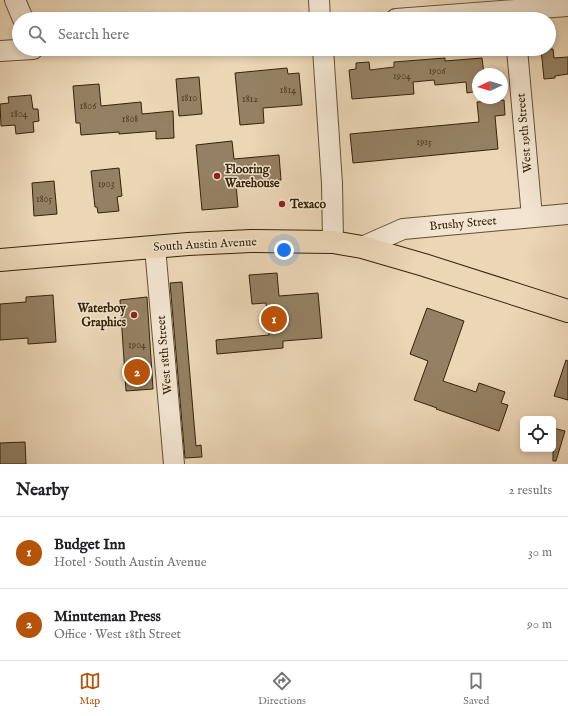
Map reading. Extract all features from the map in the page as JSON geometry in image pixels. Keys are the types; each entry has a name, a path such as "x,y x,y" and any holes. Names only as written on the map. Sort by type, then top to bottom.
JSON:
{"main road":[{"name":"South Austin Avenue","path":"0,260 154,247 240,242 333,242 362,247 424,265 568,311"}],"street":[{"path":"15,0 20,12"},
{"path":"319,0 320,12"},
{"path":"487,12 568,6"},
{"path":"0,51 12,50"},
{"path":"323,56 332,184 333,242"},
{"name":"West 19th Street","path":"518,56 532,216"},
{"name":"Brushy Street","path":"362,247 404,229 532,216 568,214"},
{"name":"West 18th Street","path":"154,247 174,464"}],"building":[{"path":"542,56 554,56 554,58 568,57 568,74 555,76 555,78 544,79"},
{"path":"445,58 445,61 482,58 483,68 472,68 472,92 467,93 466,82 435,85 434,80 413,82 414,94 352,99 349,70 356,69 356,63 369,62 370,70 394,67 394,62"},
{"path":"287,68 288,74 299,73 302,105 263,108 264,123 240,125 235,73"},
{"path":"199,77 202,114 179,116 176,79"},
{"path":"99,84 101,106 141,102 142,114 173,111 174,138 156,139 156,131 81,135 80,123 76,123 73,86"},
{"path":"31,95 33,109 38,109 39,121 33,122 34,132 16,134 15,125 1,126 0,104 9,103 8,97"},
{"path":"477,104 504,104 505,115 495,116 498,149 353,163 350,134 479,122"},
{"name":"Flooring Warehouse","path":"232,141 234,159 279,155 281,180 236,184 238,207 202,210 196,145"},
{"path":"119,168 122,196 117,197 119,211 98,213 97,207 95,207 91,171"},
{"path":"54,181 57,214 34,216 32,183"},
{"path":"277,273 279,296 318,293 322,338 283,341 283,348 217,354 216,340 269,335 266,303 252,304 249,275"},
{"path":"182,282 196,446 201,445 202,457 185,458 170,283"},
{"path":"53,295 56,342 28,344 28,338 0,340 0,304 26,302 26,297"},
{"path":"147,297 153,389 126,391 120,300"},
{"path":"427,308 464,321 443,381 476,392 479,383 505,392 501,403 508,405 499,431 414,400 428,361 410,354"},
{"path":"566,360 568,361 568,400 554,396"},
{"path":"556,429 565,431 556,461 553,461 553,452 556,452"},
{"path":"25,442 26,464 0,464 0,443"}],"place":[{"name":"Flooring Warehouse","path":"217,176"},
{"name":"Texaco","path":"282,204"},
{"name":"Waterboy Graphics","path":"134,315"},
{"name":"Budget Inn","path":"274,319"},
{"name":"Minuteman Press","path":"137,372"}]}
